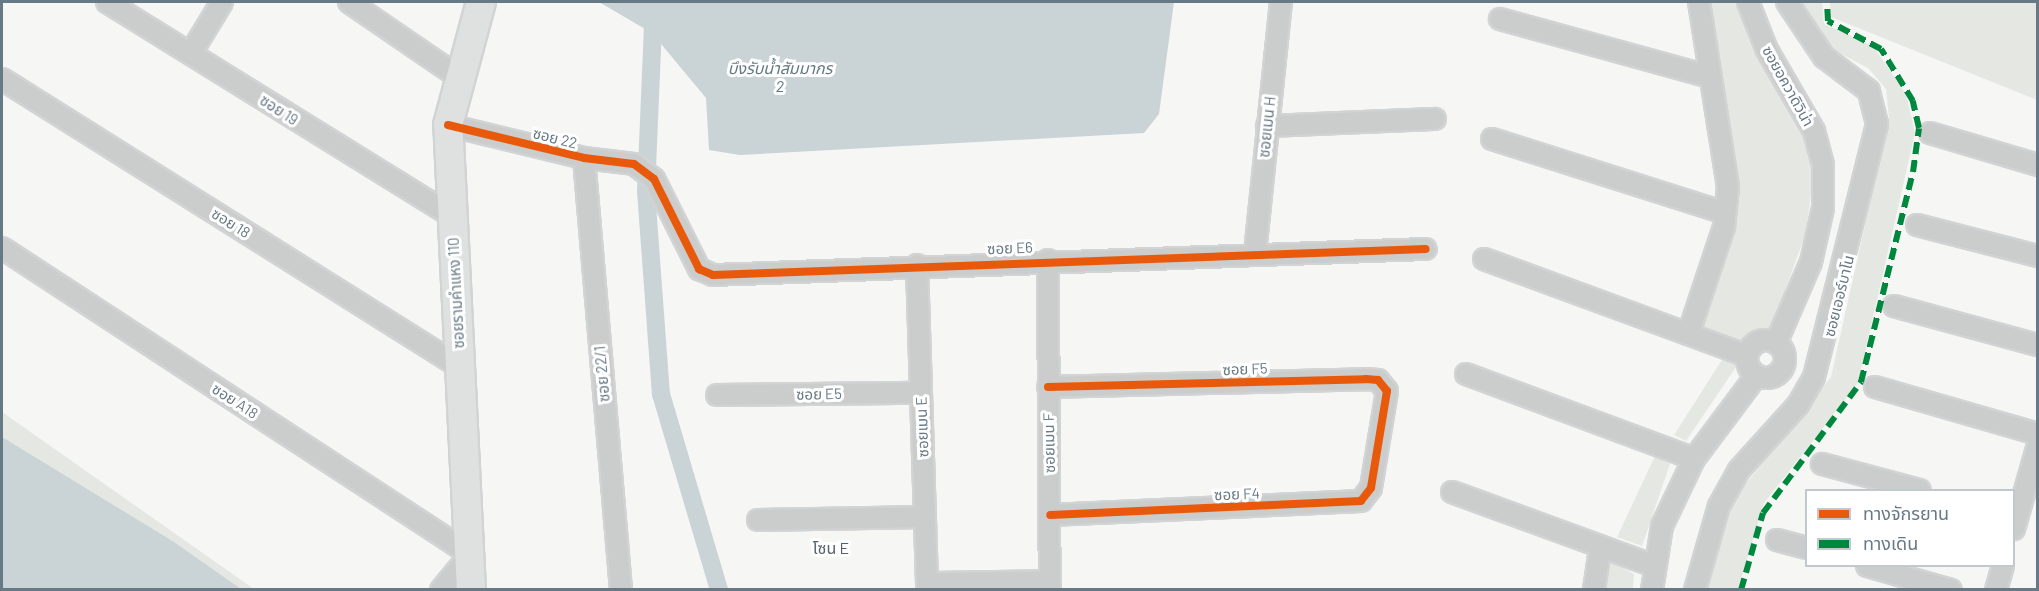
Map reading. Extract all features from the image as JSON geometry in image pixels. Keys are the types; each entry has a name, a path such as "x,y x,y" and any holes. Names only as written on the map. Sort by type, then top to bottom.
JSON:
{"street":[{"name":"ซอย 19","path":"107,2 191,53 415,198 452,216"},
{"path":"191,53 222,2"},
{"path":"349,2 460,78"},
{"name":"ซอยรามคำแหง 110","path":"471,590 448,125 481,2"},
{"name":"ซอยเมน H","path":"1254,253 1281,2"},
{"path":"1689,332 1725,213 1726,152 1707,76 1699,2"},
{"name":"ซอยอควาดิวิน่า","path":"1748,2 1767,50 1814,131 1823,165 1823,208 1811,262 1776,343"},
{"name":"ซอยเออร์บาโน","path":"1695,590 1719,506 1739,470 1798,405 1814,377 1877,124 1869,91 1824,57 1787,2"},
{"path":"1500,19 1707,76"},
{"name":"ซอย 18","path":"2,79 460,368"},
{"path":"1267,126 1435,119"},
{"name":"ซอย 22","path":"448,125 584,158 635,165 654,179"},
{"path":"1930,133 2037,165"},
{"path":"1492,139 1725,213"},
{"name":"ซอย 22/1","path":"584,158 621,590"},
{"name":"ซอย E6","path":"654,179 680,241 699,269 713,275 1048,260 1426,249"},
{"path":"1917,225 2037,256"},
{"name":"ซอย A18","path":"2,248 462,549 469,550"},
{"path":"1484,259 1689,332 1747,356 1756,376"},
{"name":"ซอยเมน F","path":"1048,260 1050,585"},
{"name":"ซอยเมน E","path":"917,265 927,586"},
{"path":"1894,306 2037,345"},
{"path":"1747,356 1758,342 1776,343 1786,360 1781,372 1769,379 1756,376"},
{"path":"1466,374 1694,459"},
{"path":"1652,590 1652,565 1662,526 1694,459 1756,376"},
{"name":"ซอย F5","path":"1048,387 1378,380 1386,391 1379,440"},
{"path":"1875,387 2037,434"},
{"name":"ซอย E5","path":"717,395 921,393"},
{"name":"ซอย F4","path":"1050,514 1349,504 1361,501 1371,488 1379,440"},
{"path":"2015,521 2037,445"},
{"path":"1822,464 1916,489"},
{"path":"1452,492 1600,549 1652,565"},
{"path":"758,520 925,517"},
{"path":"1777,540 1805,548"},
{"path":"1594,590 1600,549"},
{"path":"441,590 469,550"},
{"path":"1870,567 1951,590"},
{"path":"1996,590 2003,567"},
{"path":"927,586 1050,585"}],"shaded area":[{"path":"1710,2 1737,2 1756,51 1803,125 1815,163 1806,233 1770,332 1735,346 1697,327 1728,249 1736,161 1715,69"},
{"path":"1800,2 1822,2 1824,24 1873,46 1906,94 1915,133 1858,383 1764,503 1738,589 1707,590 1724,524 1740,491 1831,377 1889,117 1886,89 1868,68 1830,48"},
{"path":"1830,2 2037,2 2037,100 1831,17"},
{"path":"1725,355 1738,364 1686,441 1674,435"},
{"path":"2,412 254,589 2,589"},
{"path":"1656,454 1671,461 1642,546 1617,537"},
{"path":"1611,561 1634,574 1633,589 1600,590"}],"water":[{"name":"บึงรับน้ำสัมมากร 2","path":"599,2 1174,2 1159,114 1144,133 740,155 709,150 706,98 652,33"},
{"path":"2,437 174,542 241,589 2,589"}],"waterway":[{"path":"677,2 653,25 646,191 661,394 719,590"}],"marked path":[{"path":"1741,590 1763,513 1861,382 1913,172 1919,128 1913,101 1881,49 1828,21 1827,2"}],"cycle path":[{"path":"448,125 584,158 634,164 654,179 699,269 713,275 1426,249"},
{"path":"1048,387 1366,379 1378,380 1387,391 1371,488 1361,501 1050,515"}],"district":[{"name":"โซน E","path":"831,548"}]}
